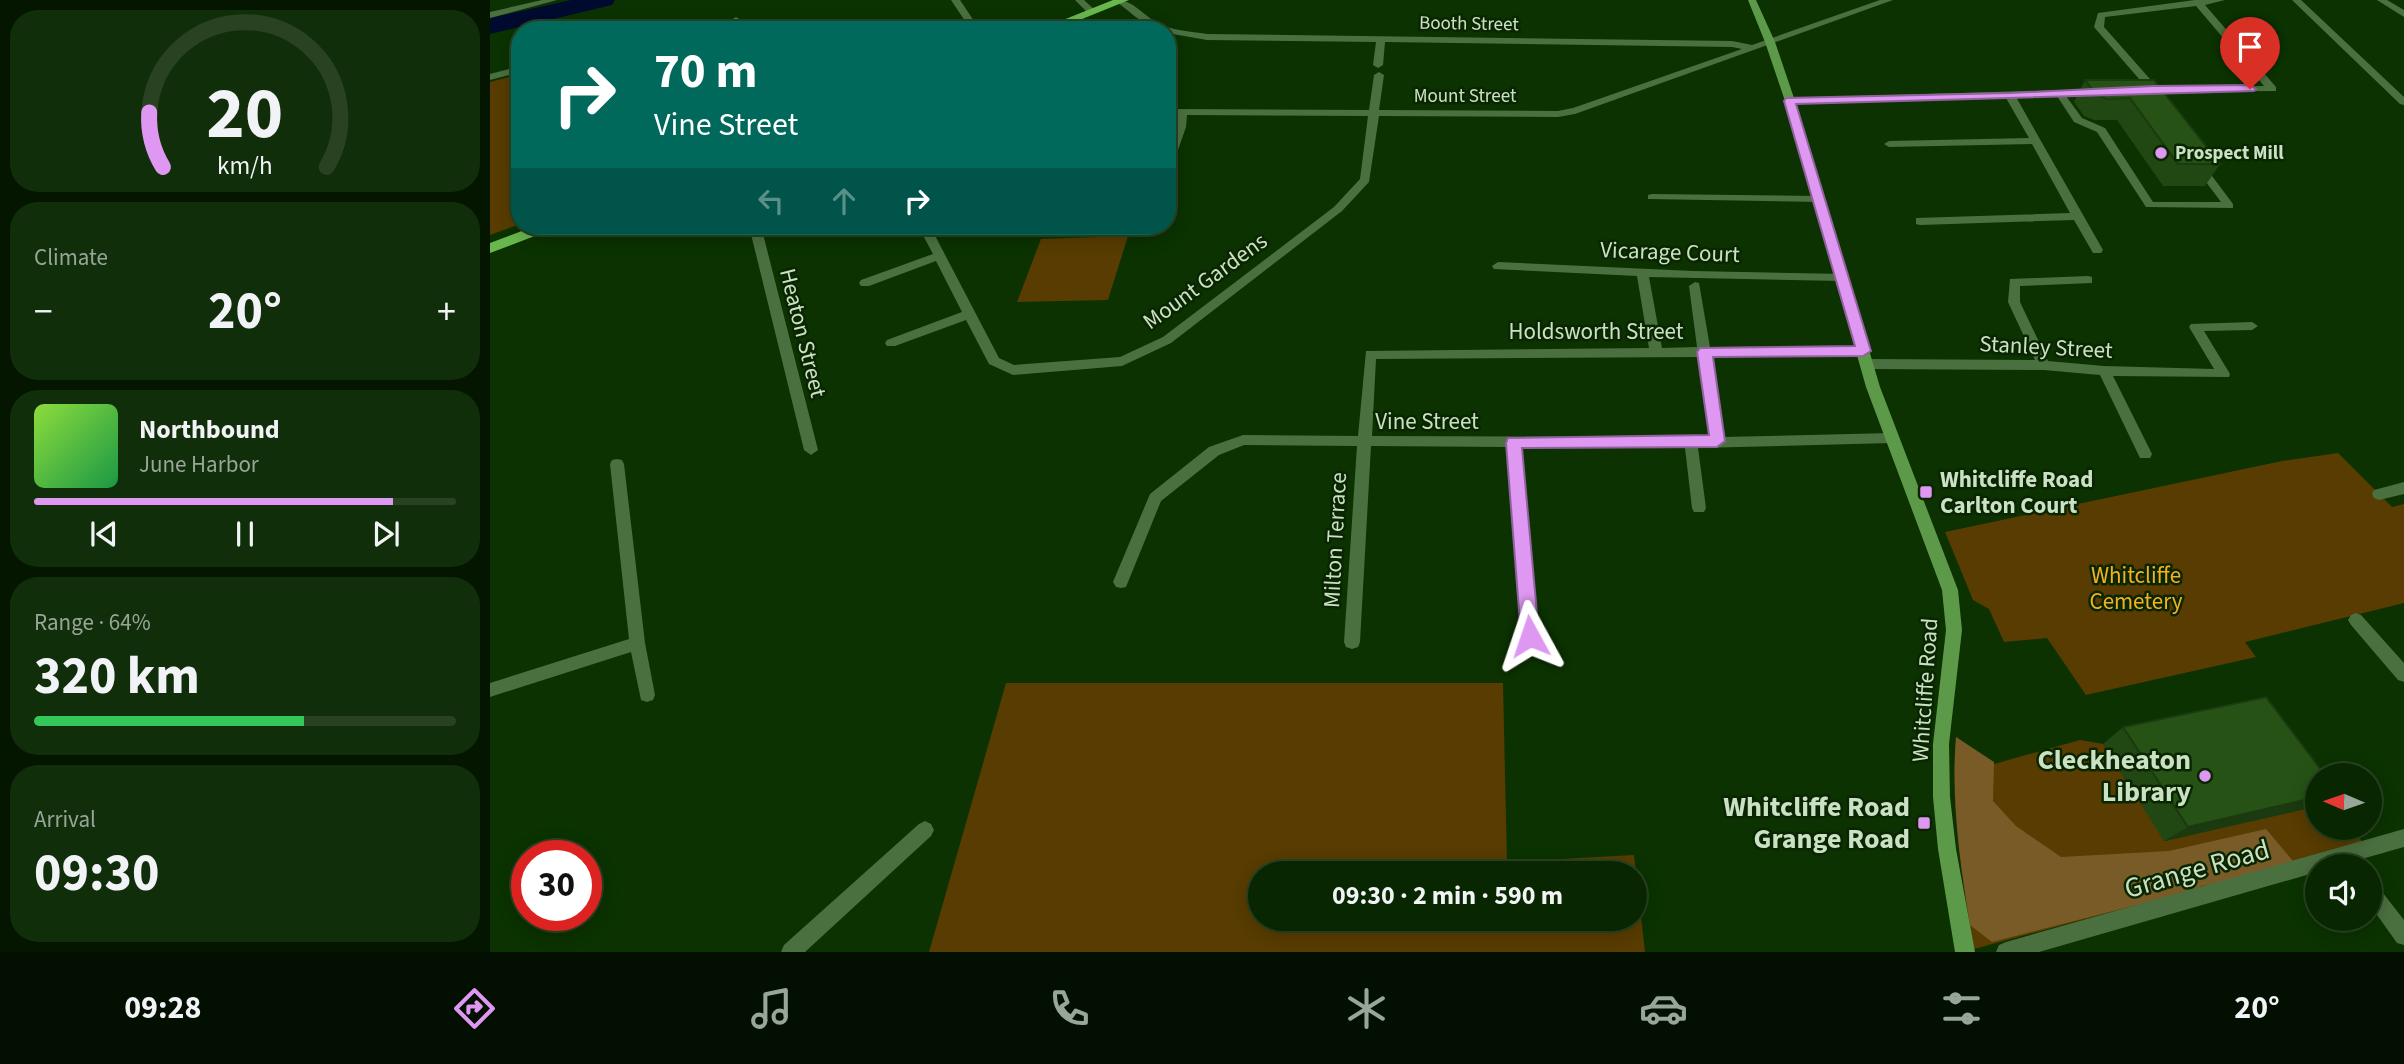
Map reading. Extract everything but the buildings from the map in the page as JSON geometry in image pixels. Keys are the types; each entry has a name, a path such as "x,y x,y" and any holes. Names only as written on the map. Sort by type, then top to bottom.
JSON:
{"main road":[{"path":"1068,21 1122,0"},
{"name":"Whitcliffe Road","path":"1752,0 1790,101 1865,357 1892,438 1942,565 1956,618 1941,744 1942,830 1965,952"},
{"path":"490,248 524,235"}],"street":[{"path":"490,15 553,0"},
{"path":"955,0 970,21"},
{"path":"1079,0 1092,12"},
{"name":"Booth Street","path":"1122,0 1148,21"},
{"name":"Booth Street","path":"1176,31 1211,37 1731,44 1752,48 1889,0"},
{"path":"2153,89 2099,27 2101,15 2221,0"},
{"path":"2296,0 2404,102"},
{"path":"2381,0 2404,14"},
{"path":"2127,90 2272,89 2199,2"},
{"name":"Mount Gardens","path":"928,235 994,361 1013,370 1122,361 1167,340 1338,209 1365,180 1381,40"},
{"name":"Mount Street","path":"1176,111 1548,114 1574,111 1752,48"},
{"path":"490,77 511,71"},
{"path":"2141,90 2148,100"},
{"path":"1790,101 2114,91"},
{"path":"2060,94 2078,120 2101,130 2150,205 2229,206 2189,153"},
{"path":"2010,96 2097,250"},
{"path":"1176,141 1181,127 1182,111"},
{"path":"1889,144 2035,141"},
{"path":"1652,197 1820,199"},
{"path":"1920,221 2078,216"},
{"name":"Heaton Street","path":"757,235 811,450"},
{"path":"866,283 939,256"},
{"name":"Vicarage Court","path":"1498,266 1642,273 1842,276"},
{"path":"1642,273 1656,352"},
{"path":"2044,365 2014,302 2014,282 2088,280"},
{"path":"1695,286 1717,441"},
{"path":"891,343 969,314"},
{"name":"Stanley Street","path":"1865,357 2044,365 2104,372 2224,374 2195,327 2252,326"},
{"name":"Holdsworth Street","path":"1370,354 1705,352 1865,357"},
{"name":"Milton Terrace","path":"1352,642 1370,354"},
{"path":"2104,372 2145,454"},
{"name":"Vine Street","path":"1121,582 1154,498 1214,451 1243,440 1691,443 1892,438"},
{"path":"1514,443 1530,636"},
{"path":"1691,443 1699,508"},
{"path":"617,464 637,643 647,695"},
{"path":"2379,494 2404,488"},
{"path":"2356,620 2404,675"},
{"path":"490,690 637,643"},
{"path":"791,952 925,830"},
{"name":"Grange Road","path":"2365,854 2404,838"},
{"name":"Grange Road","path":"2006,952 2305,872"},
{"path":"2382,906 2404,936"}],"green space":[{"path":"511,76 511,227 490,235 490,82"},
{"path":"1128,236 1108,300 1017,302 1041,239"},
{"name":"Whitcliffe Cemetery","path":"2338,453 2392,507 2404,504 2404,603 2245,642 2256,657 2086,695 2047,638 2004,642 1989,609 1973,600 1945,532 2282,461"},
{"path":"1006,683 1503,683 1507,861 1248,861 1248,931 1643,931 1645,952 929,952"},
{"path":"1956,737 1994,764 2080,740 2103,744 2165,841 2305,808 2305,840 2361,840 2364,844 2327,854 2305,854 2305,860 1974,949 1961,869"},
{"path":"1634,855 1635,861 1525,861"}],"shaded area":[{"path":"1956,737 1994,762 1993,801 2016,826 2061,857 2169,851 2266,829 2293,861 2244,879 2201,886 2190,897 2172,896 1992,942 1970,925 1956,808"}],"waterway":[{"path":"512,21 603,0"},
{"path":"490,26 511,21"}],"place":[{"name":"Prospect Mill","path":"2161,153"},
{"name":"Whitcliffe Road Carlton Court","path":"1926,492"},
{"name":"Cleckheaton Library","path":"2205,776"},
{"name":"Whitcliffe Road Grange Road","path":"1924,823"}],"route":[{"path":"1530,636 1514,443 1717,441 1705,352 1863,351 1790,101 2010,96 2153,89 2250,89"}]}
